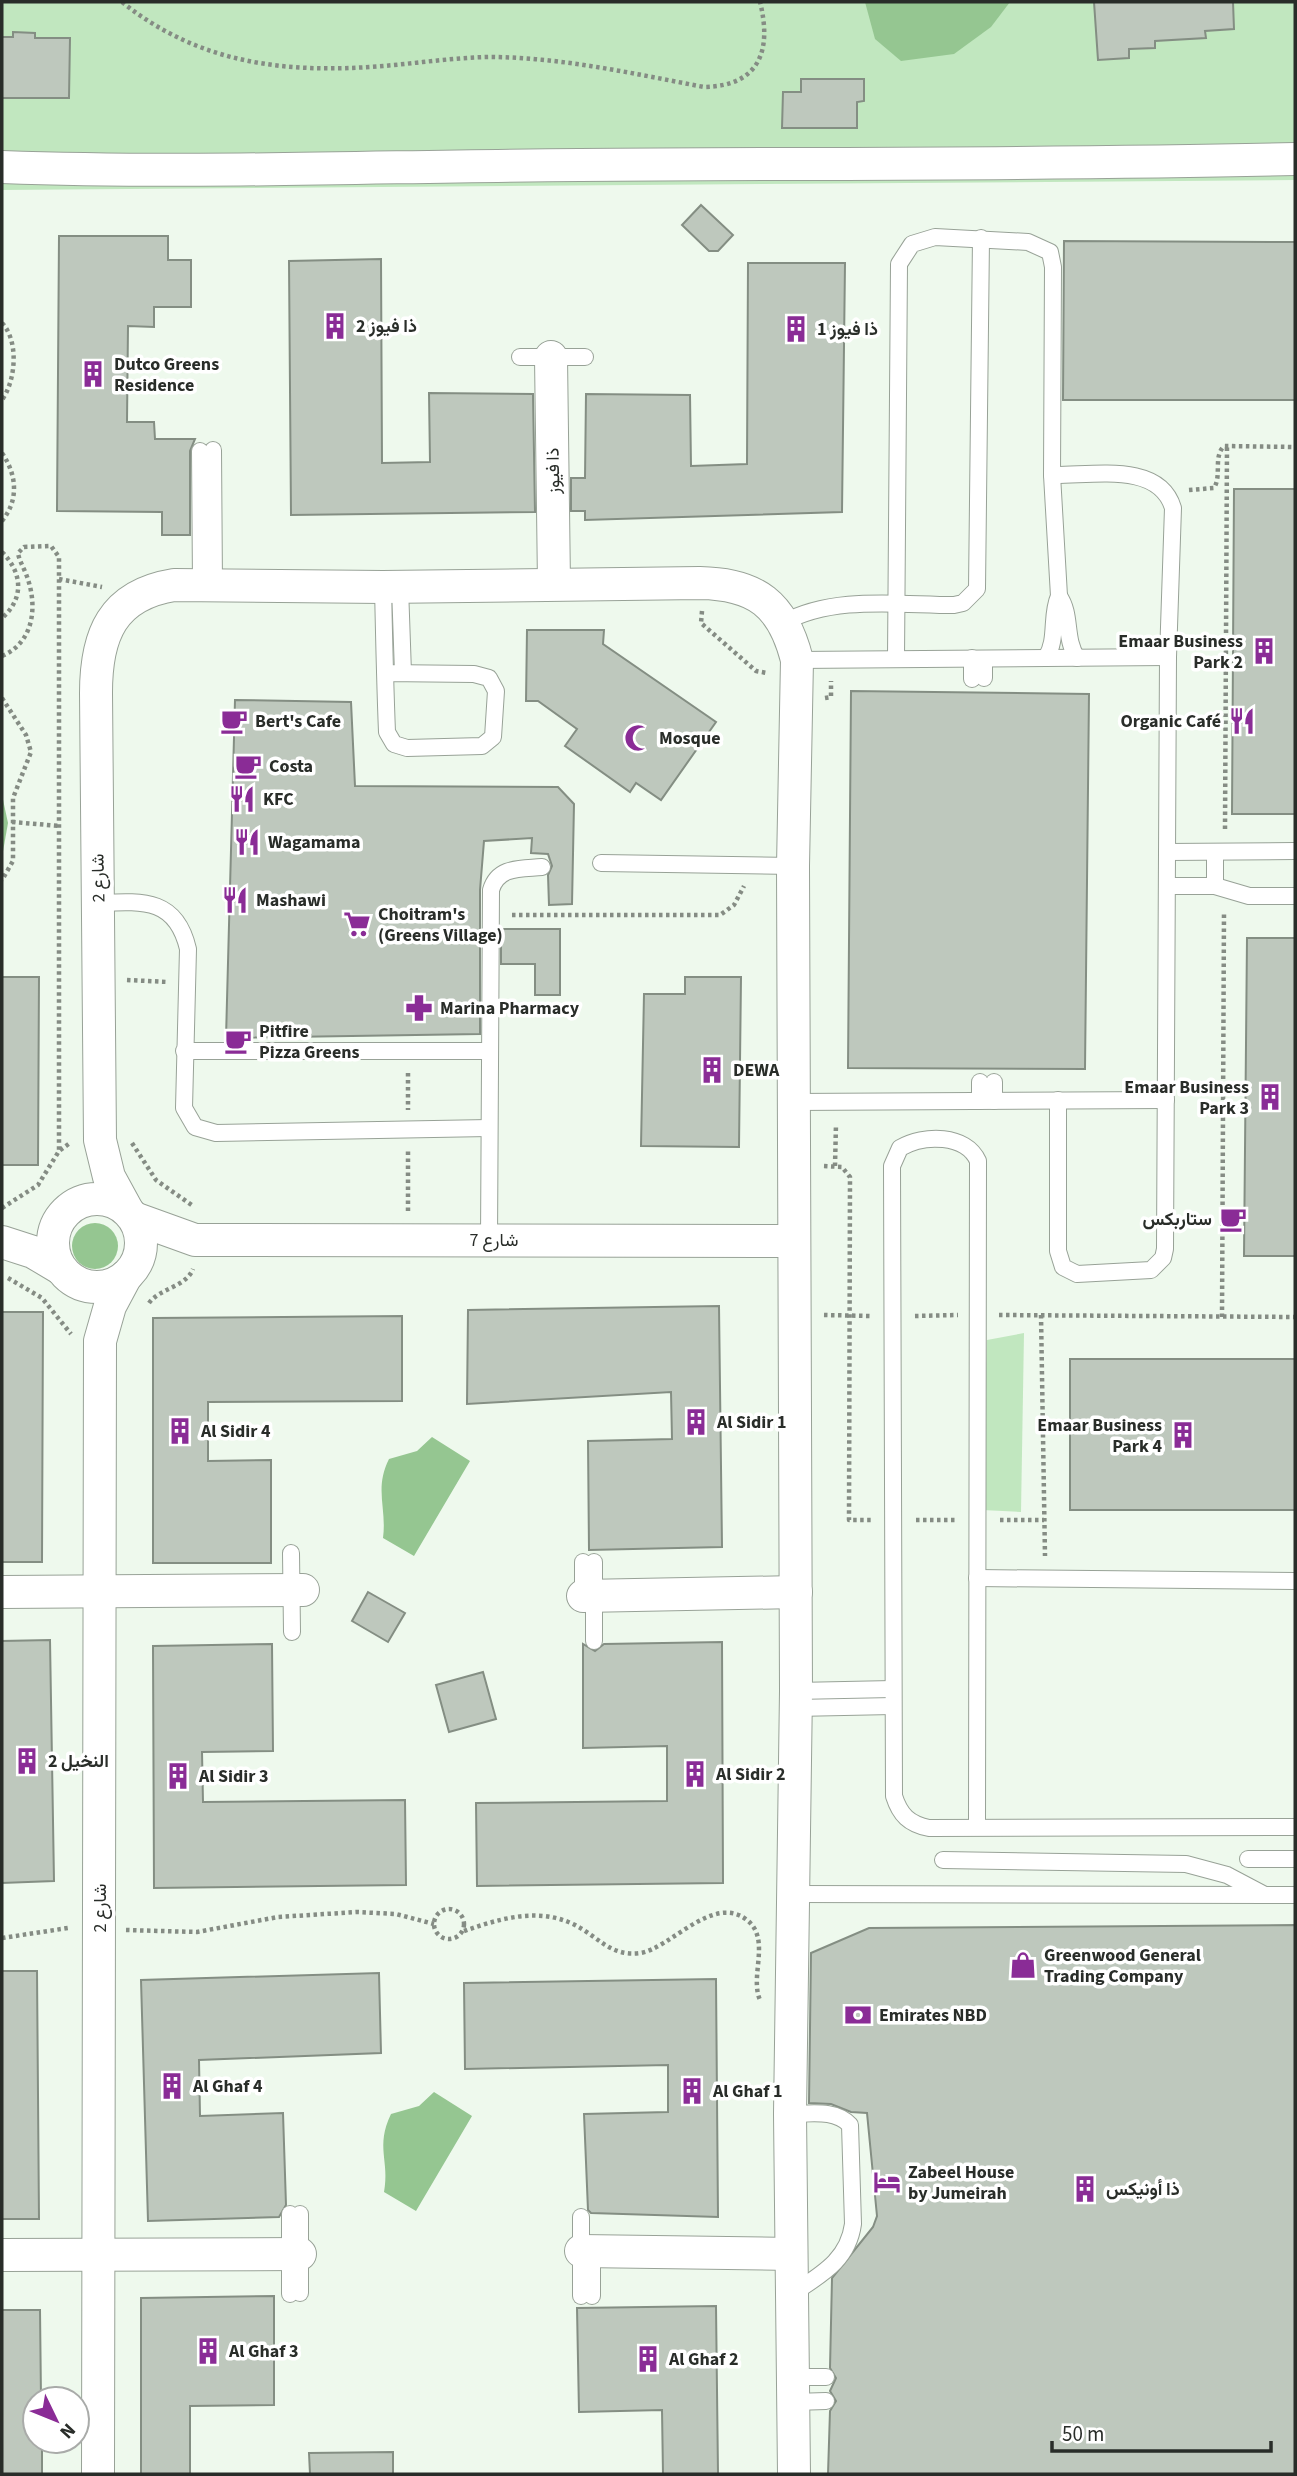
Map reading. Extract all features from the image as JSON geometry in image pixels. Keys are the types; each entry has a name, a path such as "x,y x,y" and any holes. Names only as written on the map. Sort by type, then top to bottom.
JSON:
{"street":[{"path":"2,167 121,170 713,163 1075,165 1295,159"},
{"name":"ذا فيوز","path":"535,361 554,584"},
{"path":"118,612 156,587 720,583 740,586 758,594 772,607 783,623 796,660 793,866 796,1592 790,2114 794,2474"},
{"name":"شارع 2","path":"118,612 103,636 96,674 100,1140 109,1177 130,1214"},
{"name":"شارع 2","path":"65,1213 89,1175 100,1140"},
{"path":"99,1199 114,1202 130,1214 141,1239 130,1271 113,1284 97,1287 82,1285 33,1252 2,1241 19,1237 83,1201 99,1199"},
{"path":"64,1273 52,1243 65,1213"},
{"name":"شارع 7","path":"130,1214 195,1240 793,1241"},
{"name":"شارع 7","path":"130,1271 195,1240"},
{"name":"شارع 2","path":"98,2474 100,1341 110,1306 130,1271"},
{"name":"شارع 2","path":"64,1273 87,1306 100,1341"},
{"path":"2,1592 297,1590"},
{"path":"588,1596 796,1592"},
{"path":"587,2251 791,2254"},
{"path":"2,2255 295,2254"}],"lane":[{"path":"783,623 806,612 831,607 954,606 964,603 977,589 981,238"},
{"path":"896,659 899,264 912,244 923,239 981,238 1028,242 1050,253 1053,267 1052,475 1059,596 1055,608 1052,644 1046,658"},
{"path":"535,361 585,361"},
{"path":"206,451 207,585"},
{"path":"1052,475 1147,478 1164,490 1173,508 1168,657 1163,1258 1151,1270 1077,1274 1063,1267 1059,1260 1058,1100"},
{"path":"385,673 474,674 489,678 496,691 493,737 488,742 474,746 407,748 394,744 387,732 385,673 392,587"},
{"path":"392,587 403,673"},
{"path":"1059,596 1065,607 1069,644 1077,658"},
{"path":"796,660 1168,657"},
{"path":"978,659 978,678"},
{"path":"1167,852 1295,852"},
{"path":"1215,852 1215,886"},
{"path":"601,863 793,866"},
{"path":"489,1240 491,890 498,876 512,870 542,867"},
{"path":"1167,886 1215,886 1249,896 1295,896"},
{"path":"98,903 143,902 160,907 174,918 184,932 188,949 184,1108 195,1126 205,1131 489,1128"},
{"path":"184,1051 489,1051"},
{"path":"987,1082 987,1101"},
{"path":"793,1102 1166,1100"},
{"path":"977,1827 978,1161 974,1152 957,1140 909,1143 894,1156 891,1166 893,1706 894,1796 898,1808 916,1825 977,1827 1295,1827"},
{"path":"297,1553 297,1632"},
{"path":"588,1562 588,1641"},
{"path":"977,1578 1295,1581"},
{"path":"795,1699 893,1689"},
{"path":"795,1699 893,1706"},
{"path":"1248,1859 1295,1859"},
{"path":"943,1860 1186,1864 1227,1875 1265,1895"},
{"path":"793,1894 1295,1895"},
{"path":"790,2114 827,2114 842,2117 850,2125 853,2224 851,2236 841,2257 792,2294"},
{"path":"295,2214 295,2294"},
{"path":"587,2217 587,2296"},
{"path":"794,2390 826,2377"},
{"path":"794,2390 826,2401"}],"path":[{"path":"122,2 175,37 239,60 272,65 342,67 455,58 531,58 713,87 740,80 754,68 763,52 767,33 760,2"},
{"path":"2,323 8,330 13,366 13,378 2,400"},
{"path":"1164,490 1207,491 1214,488 1218,481 1219,452 1224,446 1295,447"},
{"path":"2,453 13,474 15,488 12,502 2,521"},
{"path":"2,656 23,640 32,618 30,588 18,557 20,549 47,545 55,549 59,557 60,1151"},
{"path":"2,552 13,565 19,585 14,606 2,618"},
{"path":"59,579 102,587 118,612"},
{"path":"2,698 30,743 30,761 13,798 13,861 2,880"},
{"path":"12,822 60,825"},
{"path":"491,915 720,915 740,897 744,888 744,865"},
{"path":"99,979 187,982"},
{"path":"835,1166 836,1102"},
{"path":"2,1272 42,1298 80,1340 100,1341"},
{"path":"794,1315 1295,1317"},
{"path":"1041,1315 1045,1578"},
{"path":"464,1931 463,1917 453,1909 439,1912 434,1924 435,1931 446,1940 459,1936 464,1931 512,1916 533,1915 574,1925 607,1948 624,1954 642,1953 660,1947 681,1930 703,1919 736,1914 745,1918 757,1933 758,1998 766,2006 791,2006"},
{"path":"2,1938 40,1930 100,1928 197,1932 278,1917 357,1912 396,1914 434,1924"}],"shaded area":[{"path":"2,2 1295,2 1295,180 2,190"},
{"path":"865,2 1010,2 991,27 954,54 901,61 875,39"},
{"path":"2,795 8,823 2,857"},
{"path":"95,1223 111,1230 118,1246 111,1262 95,1269 79,1262 72,1246 79,1230"},
{"path":"1024,1333 1021,1512 982,1510 987,1340"},
{"path":"432,1437 470,1461 414,1556 383,1538 382,1480 389,1459 417,1451"},
{"path":"434,2092 472,2116 416,2211 384,2192 384,2136 391,2114 419,2106"}],"building":[{"path":"1094,2 1233,2 1234,29 1205,31 1206,38 1155,41 1155,48 1129,49 1129,58 1098,60"},
{"path":"13,32 35,33 35,38 70,38 69,98 2,98 2,37 13,37"},
{"path":"801,79 864,79 864,101 857,102 857,128 782,128 783,92 801,92"},
{"path":"701,205 733,235 718,251 709,251 682,225"},
{"name":"Dutco Greens Residence","path":"59,236 168,236 168,260 191,260 191,307 154,307 154,327 128,326 127,422 154,422 155,439 195,439 190,451 190,535 162,535 162,512 57,511"},
{"path":"1064,241 1295,242 1295,400 1063,400"},
{"name":"ذا فيوز 2","path":"381,259 382,463 430,462 429,393 533,394 535,512 291,515 289,261"},
{"name":"ذا فيوز 1","path":"748,263 845,263 842,512 585,520 585,511 571,511 571,478 585,478 586,394 690,395 691,466 747,464"},
{"name":"Emaar Business Park 2","path":"1234,489 1295,489 1295,814 1232,814"},
{"name":"Mosque","path":"527,630 604,630 603,644 716,722 661,800 636,783 630,792 565,746 577,729 538,701 526,701"},
{"path":"851,691 1089,694 1085,1069 848,1068"},
{"path":"235,700 351,702 355,786 558,787 574,804 572,904 549,905 548,875 552,866 548,854 531,853 532,838 484,841 480,890 480,1034 226,1038"},
{"path":"501,929 560,929 560,995 535,995 535,964 501,964"},
{"name":"Emaar Business Park 3","path":"1247,938 1295,938 1295,1256 1244,1256"},
{"path":"2,977 39,977 38,1165 2,1165"},
{"name":"DEWA","path":"685,977 741,977 739,1147 641,1146 644,994 685,994"},
{"name":"Al Sidir 1","path":"719,1306 722,1547 589,1550 588,1441 672,1439 671,1392 467,1404 468,1310"},
{"path":"2,1312 43,1312 42,1562 2,1562"},
{"name":"Al Sidir 4","path":"402,1316 402,1401 208,1402 208,1461 271,1460 271,1563 153,1563 153,1318"},
{"name":"Emaar Business Park 4","path":"1070,1359 1295,1359 1295,1510 1070,1510"},
{"path":"368,1592 405,1613 388,1642 352,1621"},
{"name":"النخيل 2","path":"50,1640 54,1881 2,1883 2,1641"},
{"name":"Al Sidir 2","path":"722,1642 723,1883 477,1886 476,1803 667,1801 667,1746 583,1748 583,1644 595,1651 604,1644"},
{"name":"Al Sidir 3","path":"272,1644 273,1751 202,1752 203,1802 405,1800 406,1885 154,1888 153,1646"},
{"path":"483,1672 496,1719 449,1732 436,1685"},
{"name":"ذا أونيكس","path":"1295,1925 1295,2474 828,2474 830,2411 836,2401 830,2391 836,2378 830,2368 832,2278 873,2227 877,2216 867,2113 851,2112 831,2104 809,2103 811,1953 869,1928"},
{"path":"2,1971 37,1971 39,2219 2,2219"},
{"name":"Al Ghaf 4","path":"379,1973 381,2053 199,2060 200,2116 283,2113 286,2205 279,2217 148,2221 141,1980"},
{"name":"Al Ghaf 1","path":"716,1979 718,2217 591,2213 588,2210 584,2114 668,2112 668,2065 465,2069 464,1983"},
{"name":"Al Ghaf 3","path":"274,2296 274,2405 190,2406 190,2474 141,2474 141,2298"},
{"name":"Al Ghaf 2","path":"716,2306 718,2474 663,2474 662,2410 579,2412 577,2308"},
{"path":"2,2310 40,2310 41,2385 21,2385 21,2455 42,2455 42,2474 2,2474"},
{"path":"393,2452 393,2474 310,2474 309,2453"}],"place":[{"name":"ذا فيوز 2","path":"335,326"},
{"name":"ذا فيوز 1","path":"796,329"},
{"name":"Dutco Greens Residence","path":"93,374"},
{"name":"Emaar Business Park 2","path":"1264,651"},
{"name":"Bert's Cafe","path":"234,721"},
{"name":"Organic Café","path":"1242,721"},
{"name":"Mosque","path":"638,738"},
{"name":"Costa","path":"248,766"},
{"name":"KFC","path":"242,799"},
{"name":"Wagamama","path":"247,842"},
{"name":"Mashawi","path":"235,900"},
{"name":"Choitram's (Greens Village)","path":"357,924"},
{"name":"Marina Pharmacy","path":"419,1008"},
{"name":"Pitfire Pizza Greens","path":"238,1041"},
{"name":"DEWA","path":"712,1070"},
{"name":"Emaar Business Park 3","path":"1270,1097"},
{"name":"ستاربكس","path":"1233,1219"},
{"name":"Al Sidir 1","path":"696,1422"},
{"name":"Al Sidir 4","path":"180,1431"},
{"name":"Emaar Business Park 4","path":"1183,1435"},
{"name":"النخيل 2","path":"27,1761"},
{"name":"Al Sidir 2","path":"695,1774"},
{"name":"Al Sidir 3","path":"178,1776"},
{"name":"Greenwood General Trading Company","path":"1023,1965"},
{"name":"Emirates NBD","path":"858,2015"},
{"name":"Al Ghaf 4","path":"172,2086"},
{"name":"Al Ghaf 1","path":"692,2091"},
{"name":"Zabeel House by Jumeirah","path":"887,2182"},
{"name":"ذا أونيكس","path":"1085,2189"},
{"name":"Al Ghaf 3","path":"208,2351"},
{"name":"Al Ghaf 2","path":"648,2359"}]}
